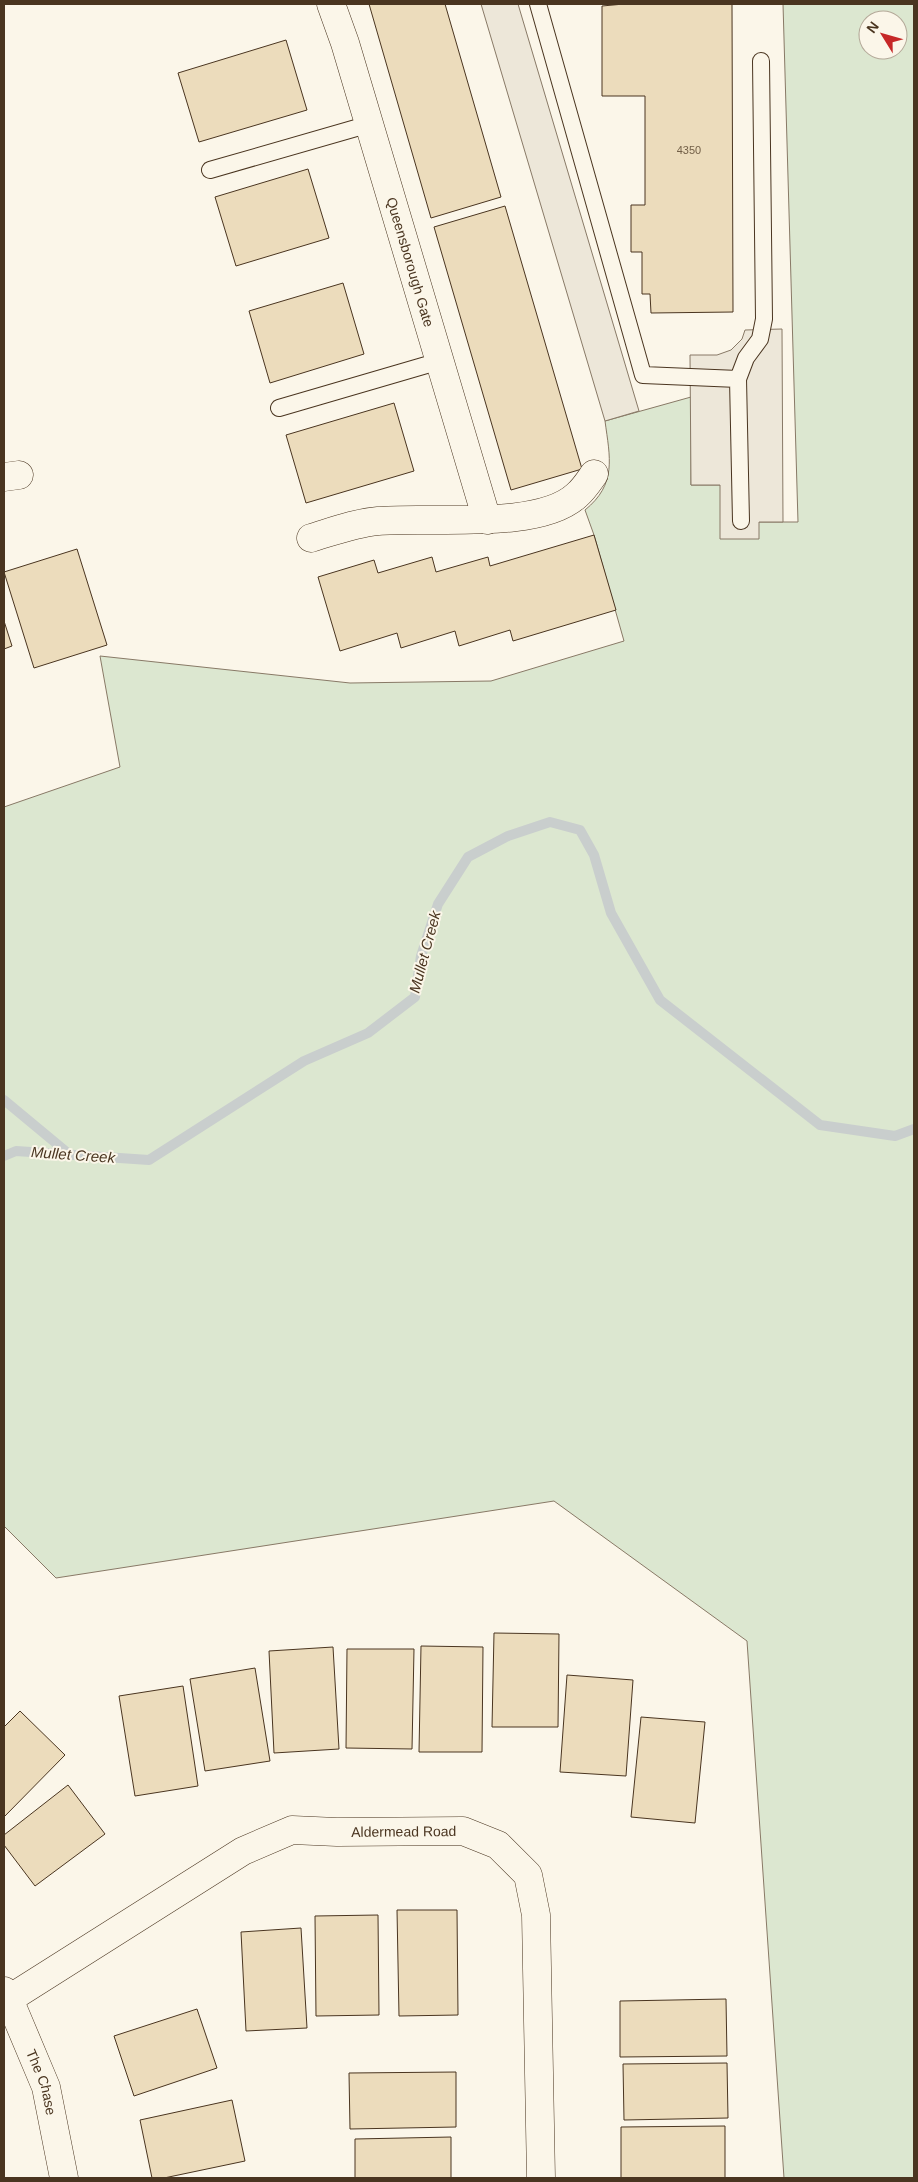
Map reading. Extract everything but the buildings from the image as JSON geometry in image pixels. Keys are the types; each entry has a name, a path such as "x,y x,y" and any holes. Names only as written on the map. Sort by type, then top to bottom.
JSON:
{"street":[{"name":"Queensborough Gate","path":"331,4 370,124 487,520"},
{"path":"312,538 356,524 380,521 487,520 533,513 555,506 576,496 594,474"},
{"name":"Aldermead Road","path":"6,1995 243,1851 292,1830 337,1832 463,1831 498,1845 528,1875 536,1915 541,2178"},
{"name":"The Chase","path":"6,1995 46,2087 64,2178"}],"lane":[{"path":"540,5 643,375 738,379"},
{"path":"741,521 738,379 746,358 760,339 764,320 761,61"},
{"path":"210,170 370,124"},
{"path":"279,408 440,361"}],"green space":[{"path":"783,4 914,4 914,2178 784,2178 747,1641 554,1501 56,1578 4,1526 4,807 120,767 100,656 350,683 491,681 624,641 585,510 595,500 607,480 609,459 605,421 691,397 691,485 720,485 758,522 798,522"}],"shaded area":[{"path":"481,4 518,4 639,411 605,421"},
{"path":"782,329 783,522 759,522 759,539 720,539 720,485 691,485 690,355 717,355 731,350 742,339 745,330"}],"waterway":[{"name":"Mullet Creek","path":"4,1156 16,1151 149,1160 304,1061 368,1033 415,997 421,956 438,904 468,857 508,836 550,822 580,830 594,855 611,913 660,1000 820,1125 895,1136 914,1129"},
{"path":"4,1100 69,1154"}]}
